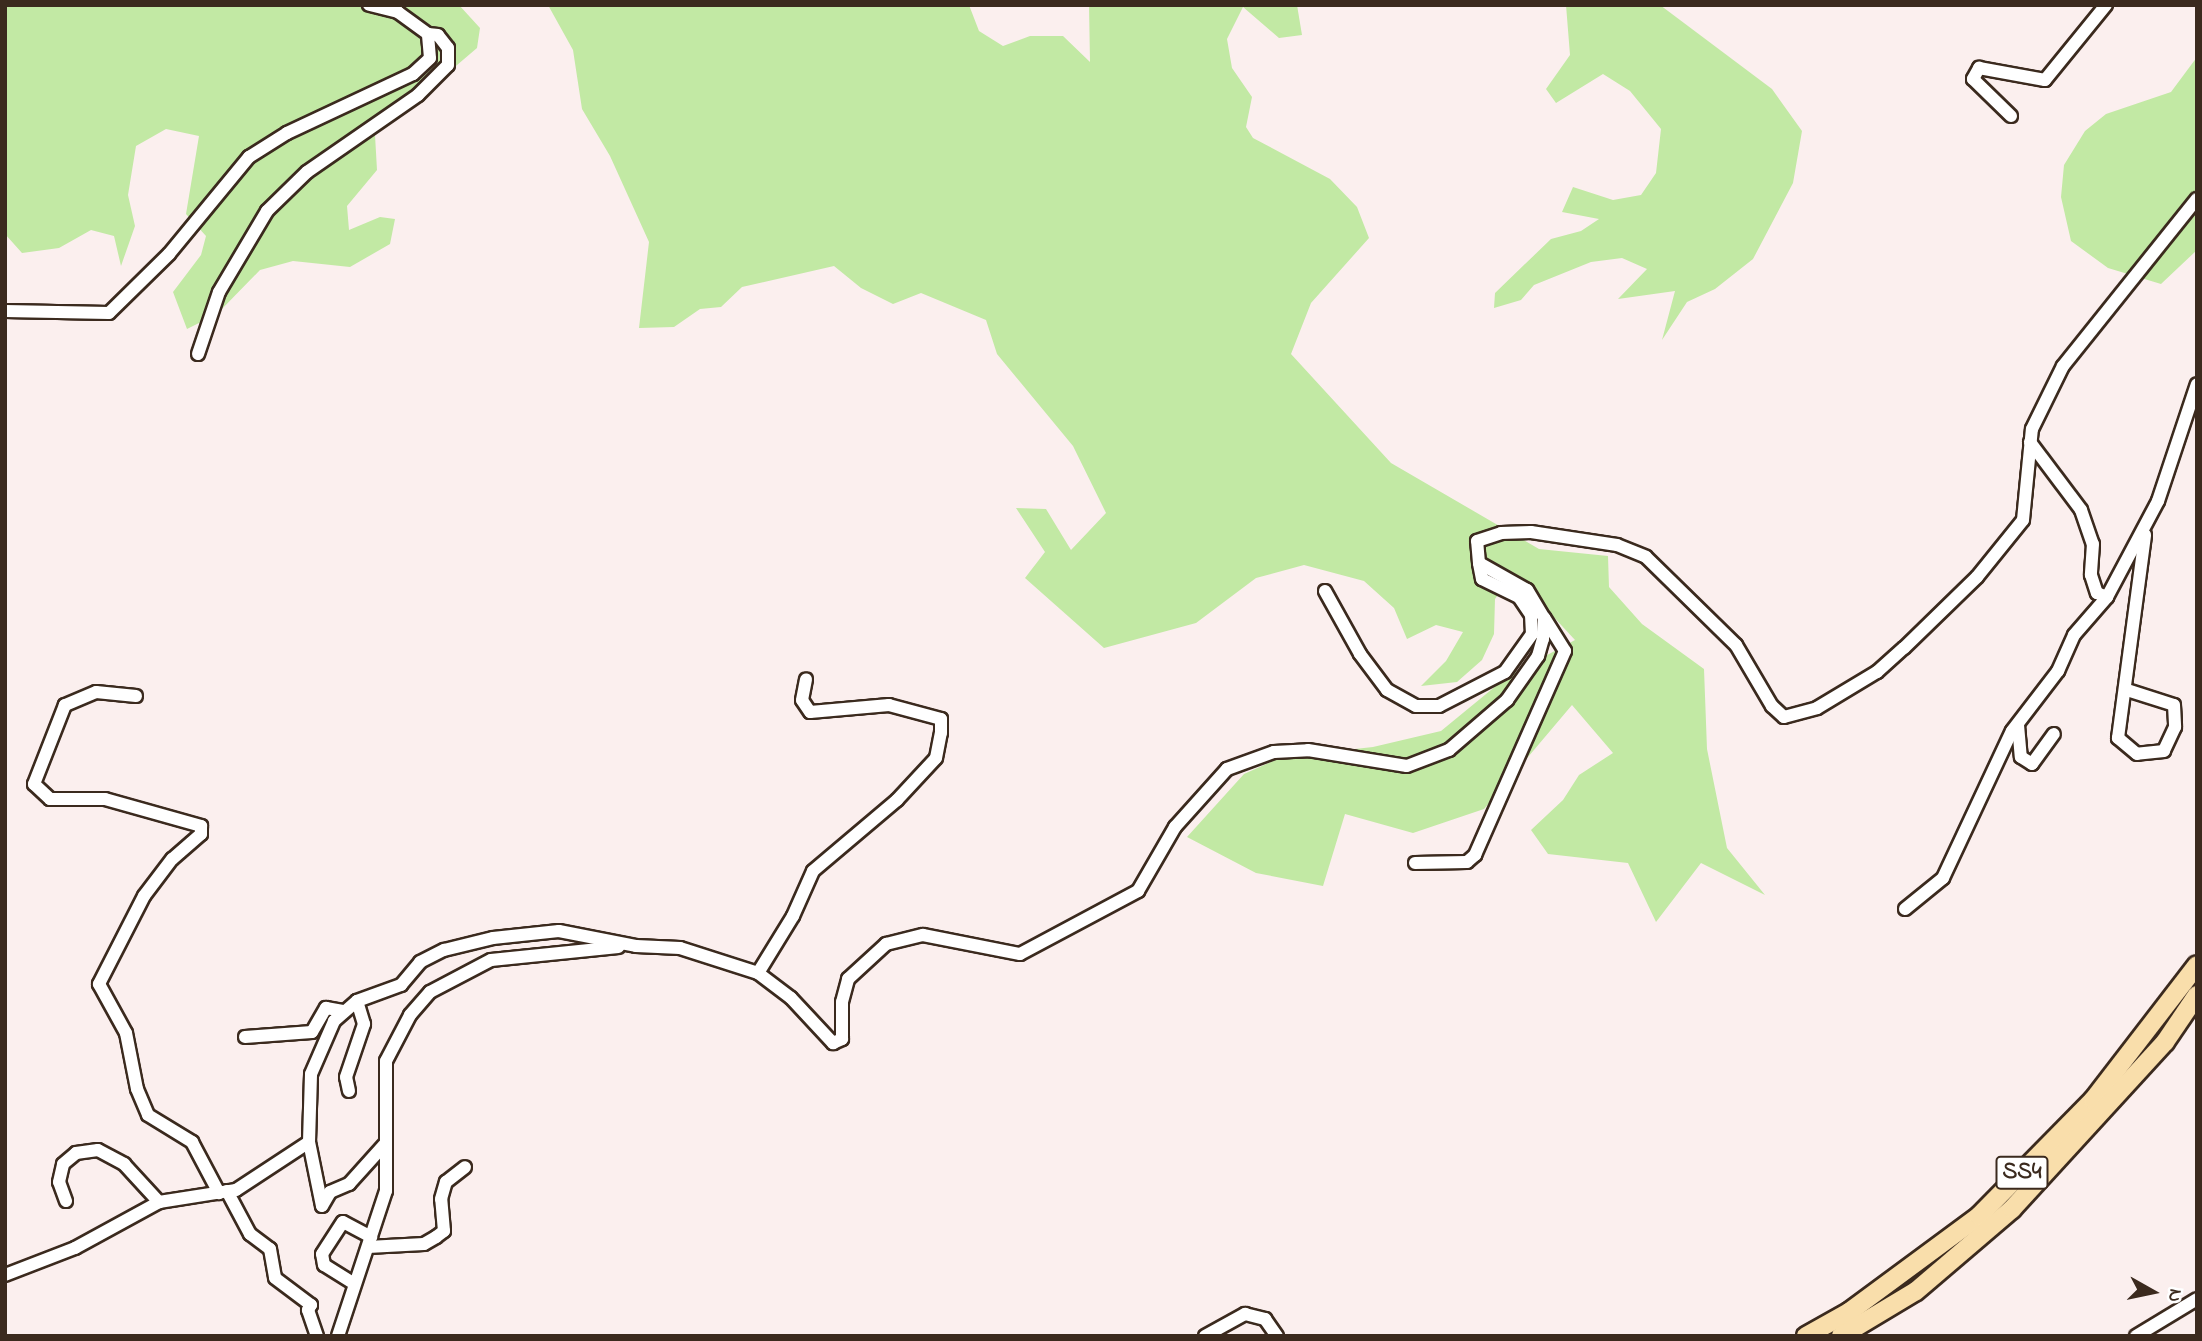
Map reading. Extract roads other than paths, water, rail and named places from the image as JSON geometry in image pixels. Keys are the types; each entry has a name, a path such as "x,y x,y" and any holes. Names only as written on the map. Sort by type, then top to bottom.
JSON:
{"highway":[{"name":"SS4","path":"1806,1336 1932,1254 1979,1216 2093,1100 2197,965"},
{"name":"SS4","path":"1841,1336 1916,1292 2012,1209 2165,1042 2197,995"}],"street":[{"path":"198,354 219,292 267,211 307,172 418,95 447,65 448,48 438,34 428,34 398,12 369,5"},
{"path":"2011,116 1973,79 1979,68 2045,80 2106,5"},
{"path":"5,311 109,313 169,254 249,157 287,133 413,74 430,58 428,34"},
{"path":"1325,591 1360,654 1387,690 1416,706 1439,706 1505,671 1531,634 1531,615 1519,597 1482,579 1477,541 1501,533 1531,532 1617,545 1646,557 1736,645 1772,706 1784,717 1800,716 1877,672 1977,577 2023,520 2032,429 2063,366 2197,199"},
{"path":"1905,909 1943,878 2002,750 2058,671 2074,635 2107,597 2145,528 2177,450 2197,384"},
{"path":"2030,442 2081,510 2093,544 2091,575 2097,593 2107,597"},
{"path":"2127,690 2174,705 2175,727 2164,751 2137,754 2118,738 2127,690 2145,528"},
{"path":"1415,863 1467,862 1475,855 1565,651 1527,590 1479,563"},
{"path":"338,1336 353,1283 370,1242 386,1191 386,1061 410,1015 430,992 491,960 636,946 680,948 758,974 791,998 826,1039 842,1039 842,1002 848,979 857,966 886,944 923,935 1020,954 1138,891 1175,827 1227,769 1274,752 1308,750 1407,766 1449,750 1507,700 1538,656 1544,618"},
{"path":"758,974 793,916 813,871 897,800 936,758 941,733 941,719 889,705 810,712 802,700 806,679"},
{"path":"136,696 96,692 65,705 34,784 50,799 105,799 201,826 201,834 173,859 144,896 99,984 126,1033 137,1088 148,1115 192,1142 250,1234 270,1249 275,1278 310,1305 308,1310 317,1336"},
{"path":"2018,725 2021,757 2032,764 2054,734"},
{"path":"385,1144 349,1184 330,1192 322,1206 309,1142 311,1074 343,1011 357,1001 401,985 420,962 444,950 493,938 559,930 636,946"},
{"path":"349,1091 346,1077 363,1024 357,1001"},
{"path":"245,1037 312,1032 326,1008 343,1011"},
{"path":"5,1275 75,1248 159,1202 223,1192 309,1142"},
{"path":"66,1201 58,1182 63,1164 76,1153 98,1150 124,1164 159,1202"},
{"path":"353,1283 324,1265 323,1254 342,1223 370,1242 424,1244 444,1231 441,1199 446,1182 465,1167"},
{"path":"2136,1336 2197,1299"},
{"path":"1205,1336 1245,1314 1265,1319 1277,1336"}]}
